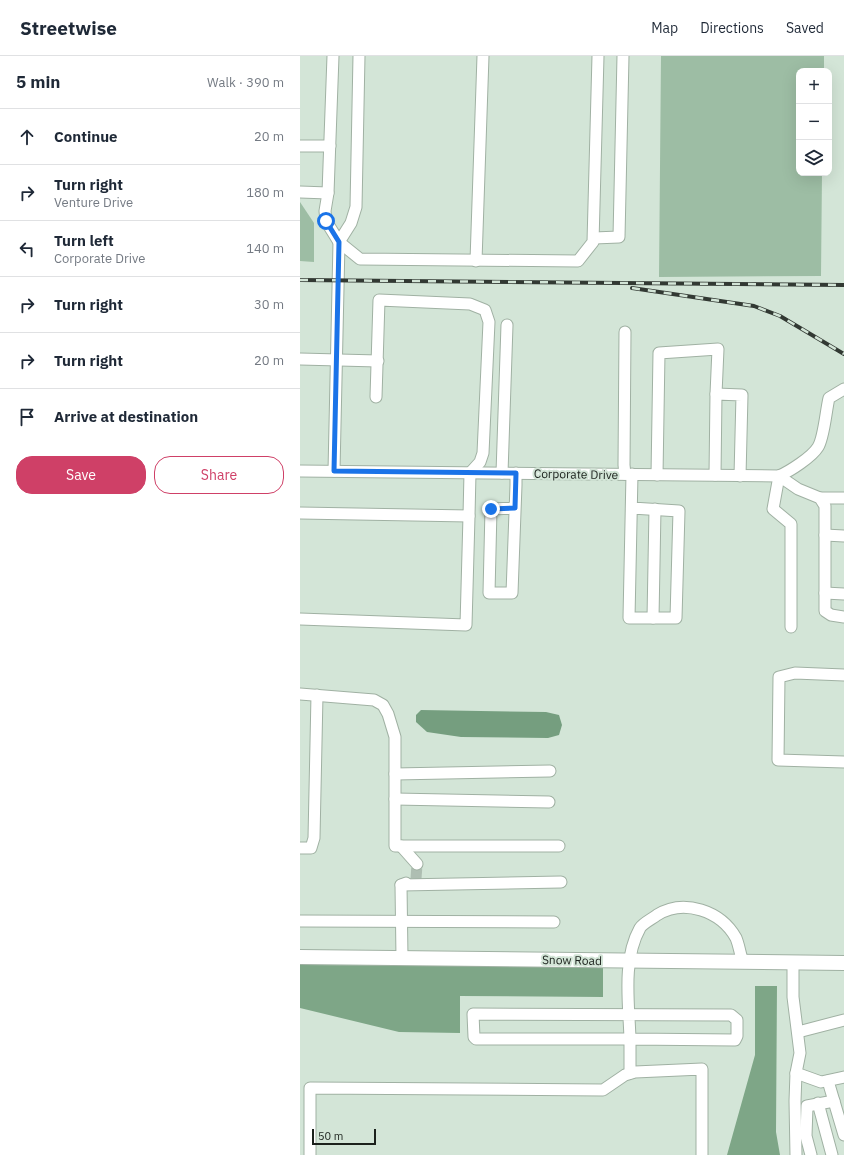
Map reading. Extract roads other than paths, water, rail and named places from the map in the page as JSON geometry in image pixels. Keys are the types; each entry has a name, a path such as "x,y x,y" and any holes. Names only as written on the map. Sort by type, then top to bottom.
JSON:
{"main road":[{"name":"Snow Road","path":"300,957 844,963"}],"street":[{"path":"333,56 328,193 325,211 326,221 339,242 360,259 476,261 578,261 593,242 598,56"},
{"path":"334,471 339,242 351,223 356,207 359,56"},
{"path":"476,261 483,56"},
{"path":"594,238 619,237 623,56"},
{"path":"300,146 330,146"},
{"path":"300,192 328,193"},
{"path":"300,618 466,625 470,473 480,462 483,453 489,322 485,310 470,304 379,300 376,397"},
{"path":"502,473 507,325"},
{"path":"625,332 629,474 632,508 629,618 676,618 679,511 632,508"},
{"path":"657,475 659,353 718,349 715,475"},
{"path":"300,360 378,361"},
{"path":"779,476 797,468 802,460 818,447 829,398 844,390"},
{"path":"716,394 742,395 740,476"},
{"name":"Corporate Drive","path":"300,471 779,476"},
{"path":"515,508 491,509 489,593 512,592 515,508 516,473"},
{"path":"779,476 798,490 820,498 844,498"},
{"path":"779,476 773,509 791,524 791,627"},
{"path":"820,498 825,506 825,611 831,615 844,617"},
{"path":"653,618 655,509"},
{"path":"300,513 469,516"},
{"path":"825,535 844,536"},
{"path":"825,593 844,594"},
{"path":"844,674 796,672 779,678 778,760 844,762"},
{"path":"300,694 374,700 383,705 388,714 395,738 396,846 559,846"},
{"path":"300,848 311,848 314,838 317,695"},
{"path":"395,774 550,771"},
{"path":"395,799 549,802"},
{"path":"401,846 417,864"},
{"path":"401,885 416,879"},
{"path":"401,885 561,882"},
{"path":"401,885 402,958"},
{"path":"630,1073 629,961 633,944 641,926 664,911 683,907 697,908 719,919 736,938 742,962"},
{"path":"300,921 554,922"},
{"path":"793,962 793,997 800,1053 796,1073 794,1101 796,1155"},
{"path":"473,1014 629,1014 731,1015 737,1020 737,1036 735,1040 476,1039 474,1037 473,1014"},
{"path":"798,1032 844,1020"},
{"path":"310,1155 310,1088 603,1090 630,1073 639,1071 702,1069 702,1155"},
{"path":"796,1073 821,1082 844,1077"},
{"path":"828,1081 844,1135"},
{"path":"812,1105 834,1100"},
{"path":"811,1155 806,1136 812,1105"},
{"path":"812,1105 832,1155"}],"tunnel":[{"path":"416,879 417,864"}],"railway":[{"path":"300,280 844,285"},
{"path":"632,288 754,306 780,316 844,354"}]}
